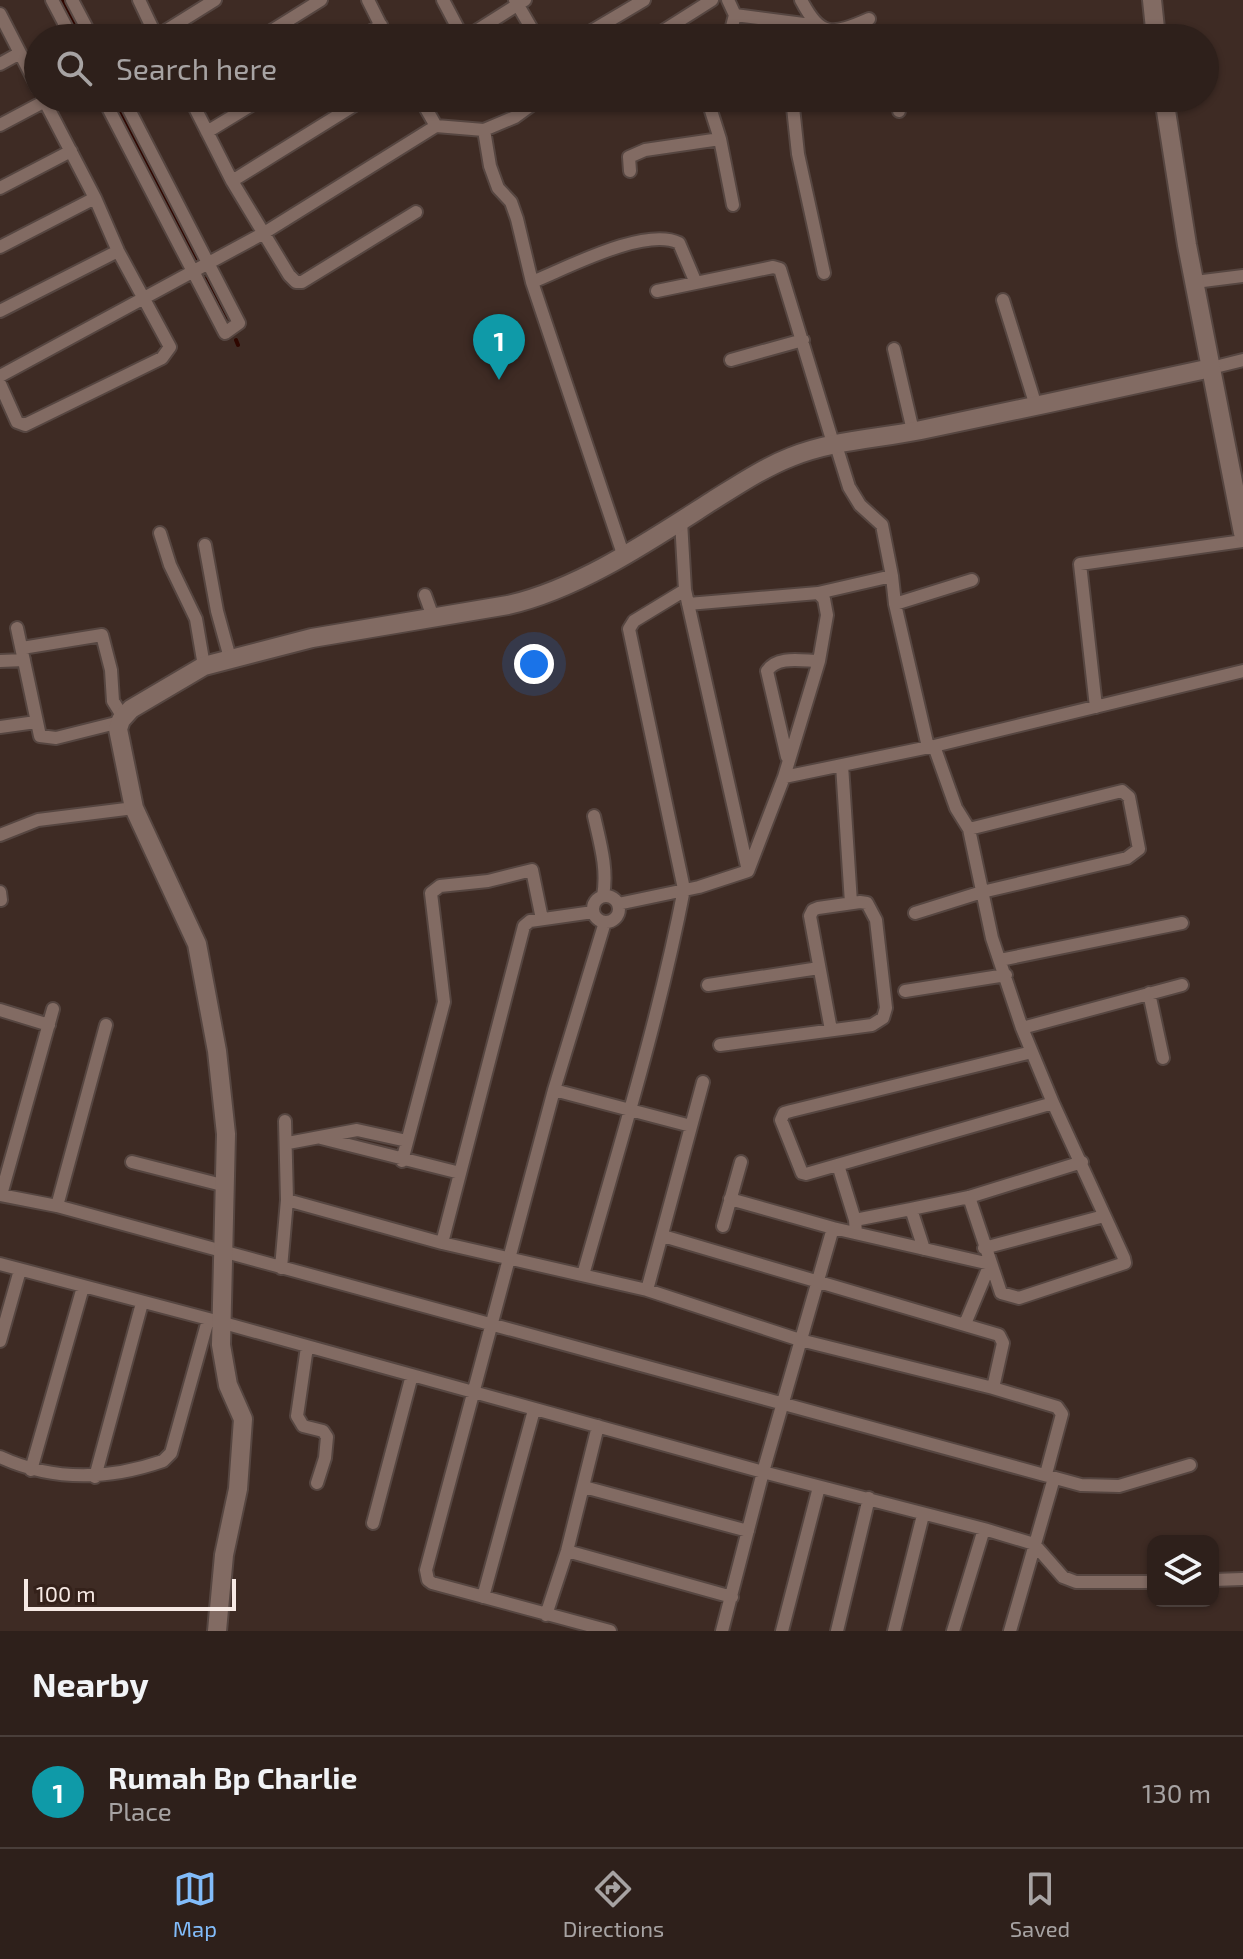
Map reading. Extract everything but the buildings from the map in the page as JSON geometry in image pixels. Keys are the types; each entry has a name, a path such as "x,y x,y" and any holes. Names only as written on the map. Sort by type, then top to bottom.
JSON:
{"street":[{"path":"52,0 65,24"},
{"path":"72,0 85,24"},
{"path":"139,0 150,24"},
{"path":"178,24 215,0"},
{"path":"282,24 321,0"},
{"path":"368,0 380,24"},
{"path":"443,0 456,24"},
{"path":"604,24 644,0"},
{"path":"674,24 712,0"},
{"path":"728,0 735,15 733,24"},
{"path":"801,0 818,24"},
{"path":"1152,0 1155,24"},
{"path":"485,24 519,2 530,24"},
{"path":"0,14 24,61"},
{"path":"735,15 804,24"},
{"path":"861,24 869,19"},
{"path":"0,64 20,53"},
{"path":"0,125 24,112"},
{"path":"0,384 17,422 25,425 169,352 170,345 118,251 53,112"},
{"path":"110,112 223,333 226,332 239,324 130,112"},
{"path":"197,112 232,181 290,277 299,283 416,212"},
{"path":"207,132 240,112"},
{"path":"232,181 343,112"},
{"path":"428,112 436,126"},
{"path":"0,376 210,264 436,126 484,130 522,112"},
{"path":"711,112 733,205"},
{"path":"793,112 796,143 824,273"},
{"path":"1166,112 1243,533"},
{"path":"484,130 490,166 498,188 511,202 523,235 532,282 623,554"},
{"path":"630,171 629,157 645,150 720,139"},
{"path":"0,188 71,151"},
{"path":"0,247 95,198"},
{"path":"532,282 624,245 661,239 679,243 696,283"},
{"path":"0,311 118,251"},
{"path":"657,291 777,267 780,269 849,487 860,505 882,525 895,604 931,746 956,808 969,829 992,938 1022,1028 1125,1263 1013,1298 1001,1293 969,1197"},
{"path":"1195,282 1243,276"},
{"path":"1003,300 1036,406"},
{"path":"731,360 803,340"},
{"path":"894,349 913,431"},
{"path":"0,1457 31,1470 95,1477 160,1462 171,1453 214,1321 223,1251 226,1186 226,1134 217,1051 197,944 134,808 118,729 131,709 204,666 230,658 312,638 539,597 567,586 766,468 834,443 913,431 1243,360"},
{"path":"681,521 685,590 748,871"},
{"path":"160,533 170,565 196,619 204,666"},
{"path":"1096,707 1080,564 1243,541"},
{"path":"205,545 230,658"},
{"path":"688,604 818,593 892,576"},
{"path":"895,604 972,580"},
{"path":"583,1275 630,1109 684,889 629,629 634,621 685,590"},
{"path":"748,871 784,777 819,661 827,615 824,599 818,593"},
{"path":"425,595 433,617"},
{"path":"17,628 40,736 49,739 121,720"},
{"path":"0,661 102,635 111,670 114,705 121,720"},
{"path":"788,760 767,671 772,664 784,661 819,661"},
{"path":"784,777 931,746 1243,671"},
{"path":"0,727 36,722"},
{"path":"842,765 851,903"},
{"path":"915,913 982,892 1134,855 1139,849 1129,797 1122,791 969,829"},
{"path":"0,835 38,820 134,808"},
{"path":"594,816 606,883 603,896 596,901 593,912 596,918 605,922 617,917 618,904 612,898 603,896"},
{"path":"402,1161 444,1002 430,898 432,891 440,886 488,881 532,870 542,919"},
{"path":"618,904 699,887 748,871"},
{"path":"0,892 1,900"},
{"path":"720,1045 872,1025 883,1018 886,1008 876,920 867,903 813,910 810,916 831,1030"},
{"path":"442,1243 524,926 530,921 593,912"},
{"path":"605,922 554,1090 426,1570 432,1583 610,1631"},
{"path":"1000,960 1182,923"},
{"path":"708,985 819,968"},
{"path":"905,991 1006,975"},
{"path":"1022,1028 1182,985"},
{"path":"1149,993 1163,1058"},
{"path":"53,1009 0,1195 57,1206 1081,1485 1119,1486 1190,1465"},
{"path":"0,1010 49,1025"},
{"path":"57,1206 106,1025"},
{"path":"1032,1052 791,1111 781,1120 803,1174 1053,1103"},
{"path":"647,1290 703,1082"},
{"path":"554,1090 691,1126"},
{"path":"281,1268 287,1200 288,1143 285,1121"},
{"path":"288,1143 357,1130 407,1141"},
{"path":"321,1138 402,1161 460,1173"},
{"path":"132,1162 226,1186"},
{"path":"723,1226 741,1162"},
{"path":"730,1199 833,1228 856,1226 911,1209 969,1197 1082,1162"},
{"path":"838,1165 856,1226"},
{"path":"287,1200 442,1243 647,1290 800,1340 993,1388 1060,1409 1062,1414 1050,1476 1010,1631"},
{"path":"911,1209 924,1249"},
{"path":"984,1248 1104,1216"},
{"path":"856,1226 924,1249 990,1264"},
{"path":"722,1631 763,1472 833,1228"},
{"path":"663,1236 999,1335 1003,1343 993,1388"},
{"path":"0,1264 763,1472 984,1529 1034,1544 1069,1580 1147,1582"},
{"path":"965,1324 990,1264"},
{"path":"0,1341 20,1270"},
{"path":"31,1470 83,1287"},
{"path":"95,1477 142,1303"},
{"path":"214,1321 228,1385 243,1419 238,1489 224,1555 217,1631"},
{"path":"307,1347 297,1416 303,1426 323,1431 327,1437 325,1458 317,1483"},
{"path":"373,1523 412,1375"},
{"path":"483,1597 534,1410"},
{"path":"546,1615 567,1551 598,1426"},
{"path":"584,1487 748,1531"},
{"path":"782,1631 819,1487"},
{"path":"837,1631 869,1498"},
{"path":"894,1631 923,1515"},
{"path":"953,1631 984,1529"},
{"path":"567,1551 732,1597"},
{"path":"1219,1580 1243,1579"}],"waterway":[{"path":"62,0 74,24"},
{"path":"120,112 195,259"},
{"path":"205,279 225,319"},
{"path":"236,340 238,345"}],"place":[{"name":"Rumah Bp Charlie","path":"499,380"}]}
